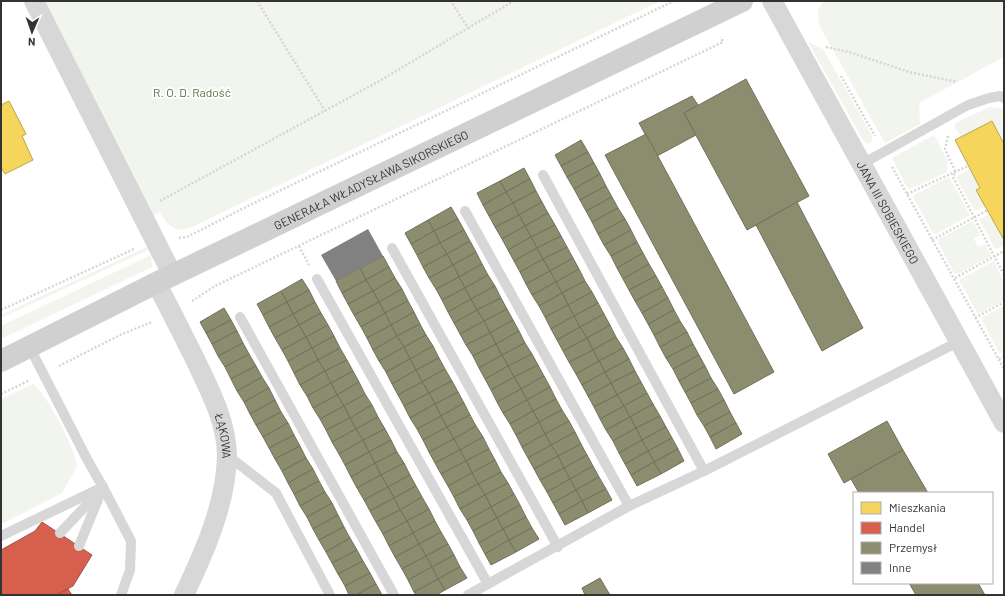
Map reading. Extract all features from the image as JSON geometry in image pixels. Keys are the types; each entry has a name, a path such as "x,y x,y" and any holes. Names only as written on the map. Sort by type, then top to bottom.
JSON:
{"main road":[{"name":"GENERAŁA WŁADYSŁAWA SIKORSKIEGO","path":"1,361 30,348 164,280 742,1"}],"street":[{"name":"ŁĄKOWA","path":"34,1 164,280 173,313 215,403 223,429 227,455 225,476 219,503 208,540 184,595"},
{"name":"JANA III SOBIESKIEGO","path":"772,1 958,342 1004,423"}],"lane":[{"path":"862,164 968,105 989,98 1000,96 1004,98"},
{"path":"543,175 704,471"},
{"path":"465,211 629,506"},
{"path":"392,248 558,547"},
{"path":"317,279 488,584"},
{"path":"240,317 394,595"},
{"path":"468,595 558,547 629,506 704,471 958,342"},
{"path":"30,348 131,541 130,570 120,595"},
{"path":"227,455 276,493 330,595"},
{"path":"60,534 103,487"},
{"path":"1,536 103,487"},
{"path":"79,546 103,487"}],"path":[{"path":"257,1 325,111"},
{"path":"451,1 468,28"},
{"path":"155,204 383,79 514,1"},
{"path":"188,237 250,205 674,1"},
{"path":"1,394 120,335 173,313 215,286 723,42"},
{"path":"823,42 829,54"},
{"path":"826,47 849,52 909,72 957,82"},
{"path":"841,74 875,136"},
{"path":"950,131 945,149 955,171 953,177 1004,275"},
{"path":"889,162 955,278 975,318 1004,369"},
{"path":"907,194 968,166"},
{"path":"932,240 974,216 988,210"},
{"path":"1,310 135,248"},
{"path":"955,278 1004,251"},
{"path":"975,318 1004,302"},
{"path":"999,359 1004,356"}],"green space":[{"name":"R. O. D. Radość","path":"45,1 660,1 190,228 177,230 167,223 160,212 153,216"},
{"path":"824,1 1004,1 1004,57 919,103 920,124 885,143 819,25 818,9"},
{"path":"808,42 823,49 872,136 872,141 868,144 863,140"},
{"path":"990,107 1004,109 1004,144 992,121 961,137 955,127 955,123"},
{"path":"934,135 948,162 947,172 910,189 907,187 892,158"},
{"path":"970,169 980,188 976,190 986,206 975,211 956,177"},
{"path":"949,177 970,215 936,234 933,233 913,197 914,195"},
{"path":"990,214 1004,240 1004,246 995,249 979,219"},
{"path":"973,221 980,235 974,239 978,247 985,244 991,256 958,274 954,273 938,242 939,239"},
{"path":"149,246 150,249 1,318 1,315"},
{"path":"151,255 152,267 1,339 1,326"},
{"path":"994,261 1004,281 1004,300 978,314 959,280"},
{"path":"1004,306 1004,351 1000,354 981,318"},
{"path":"33,384 46,399 60,422 75,457 77,466 62,493 1,524 1,399"}],"building: Mieszkania":[{"path":"9,101 26,134 22,136 33,160 5,174 1,167 1,105"},
{"path":"992,121 1004,144 1004,240 976,190 980,188 955,140"}],"building: Handel":[{"path":"42,522 92,555 73,586 56,595 1,595 1,550 35,531"},
{"path":"68,589 72,595 56,595"}],"building: Przemysł":[{"path":"746,79 809,196 747,230 684,113"},
{"path":"692,96 698,105 684,113 696,135 657,156 639,123"},
{"path":"646,134 774,372 734,394 605,155"},
{"path":"581,140 588,152 561,166 555,155"},
{"path":"588,152 594,163 567,177 561,166"},
{"path":"594,163 600,174 574,189 567,177"},
{"path":"524,168 530,179 506,192 500,181"},
{"path":"600,174 606,186 580,200 574,189"},
{"path":"530,179 536,191 513,203 506,192"},
{"path":"500,181 506,192 483,205 477,193"},
{"path":"606,186 612,197 586,211 580,200"},
{"path":"536,191 542,202 519,215 513,203"},
{"path":"506,192 513,203 489,216 483,205"},
{"path":"612,197 618,208 592,222 586,211"},
{"path":"542,202 548,213 525,226 519,215"},
{"path":"797,202 863,328 822,351 756,225"},
{"path":"513,203 519,215 495,227 489,216"},
{"path":"451,207 458,219 434,231 428,220"},
{"path":"618,208 625,219 598,234 592,222"},
{"path":"548,213 555,225 531,237 525,226"},
{"path":"519,215 525,226 502,239 495,227"},
{"path":"458,219 464,230 440,243 434,231"},
{"path":"625,219 631,230 604,245 598,234"},
{"path":"428,220 434,231 411,244 405,233"},
{"path":"555,225 561,236 537,248 531,237"},
{"path":"525,226 531,237 508,250 502,239"},
{"path":"464,230 470,241 447,254 440,243"},
{"path":"631,230 637,242 611,256 604,245"},
{"path":"434,231 440,243 417,255 411,244"},
{"path":"561,236 567,247 543,259 537,248"},
{"path":"531,237 537,248 514,261 508,250"},
{"path":"470,241 476,252 453,265 447,254"},
{"path":"637,242 643,253 617,268 611,256"},
{"path":"440,243 447,254 423,267 417,255"},
{"path":"567,247 573,258 550,271 543,259"},
{"path":"537,248 543,259 520,272 514,261"},
{"path":"476,252 482,264 459,277 453,265"},
{"path":"643,253 649,264 623,279 617,268"},
{"path":"447,254 453,265 429,278 423,267"},
{"path":"383,256 389,267 366,280 360,268"},
{"path":"573,258 579,269 556,282 550,271"},
{"path":"543,259 550,271 526,284 520,272"},
{"path":"482,264 488,275 465,288 459,277"},
{"path":"649,264 656,276 629,290 623,279"},
{"path":"453,265 459,277 436,289 429,278"},
{"path":"389,267 395,278 373,291 366,280"},
{"path":"360,268 366,280 342,293 336,281"},
{"path":"579,269 585,281 562,293 556,282"},
{"path":"550,271 556,282 532,295 526,284"},
{"path":"488,275 495,286 471,299 465,288"},
{"path":"656,276 662,287 635,301 629,290"},
{"path":"459,277 465,288 442,300 436,289"},
{"path":"395,278 402,289 379,302 373,291"},
{"path":"302,279 309,290 287,302 281,291"},
{"path":"366,280 373,291 348,304 342,293"},
{"path":"585,281 592,292 568,305 562,293"},
{"path":"556,282 562,293 539,306 532,295"},
{"path":"495,286 501,298 477,310 471,299"},
{"path":"662,287 668,298 642,313 635,301"},
{"path":"465,288 471,299 448,312 442,300"},
{"path":"402,289 408,301 385,313 379,302"},
{"path":"309,290 315,302 293,314 287,302"},
{"path":"281,291 287,302 263,315 257,304"},
{"path":"373,291 379,302 354,315 348,304"},
{"path":"592,292 598,303 574,316 568,305"},
{"path":"562,293 568,305 545,317 539,306"},
{"path":"501,298 507,309 484,321 477,310"},
{"path":"668,298 674,310 648,324 642,313"},
{"path":"471,299 477,310 454,323 448,312"},
{"path":"408,301 414,312 391,325 385,313"},
{"path":"287,302 293,314 269,327 263,315"},
{"path":"315,302 321,313 299,325 293,314"},
{"path":"379,302 385,313 361,327 354,315"},
{"path":"598,303 604,314 580,327 574,316"},
{"path":"568,305 574,316 551,329 545,317"},
{"path":"224,308 231,320 206,333 200,322"},
{"path":"507,309 513,320 490,333 484,321"},
{"path":"477,310 484,321 460,334 454,323"},
{"path":"674,310 680,321 654,335 648,324"},
{"path":"414,312 420,324 397,336 391,325"},
{"path":"321,313 328,325 306,337 299,325"},
{"path":"385,313 391,325 367,338 361,327"},
{"path":"293,314 299,325 275,338 269,327"},
{"path":"604,314 610,325 587,338 580,327"},
{"path":"574,316 580,327 557,340 551,329"},
{"path":"231,320 237,331 212,344 206,333"},
{"path":"513,320 519,331 496,344 490,333"},
{"path":"484,321 490,333 466,345 460,334"},
{"path":"680,321 687,332 660,347 654,335"},
{"path":"420,324 426,335 404,347 397,336"},
{"path":"299,325 306,337 282,350 275,338"},
{"path":"328,325 334,336 312,348 306,337"},
{"path":"391,325 397,336 373,350 367,338"},
{"path":"610,325 616,337 593,350 587,338"},
{"path":"580,327 587,338 563,351 557,340"},
{"path":"237,331 243,343 218,356 212,344"},
{"path":"519,331 525,343 502,355 496,344"},
{"path":"687,332 693,344 666,358 660,347"},
{"path":"490,333 496,344 473,356 466,345"},
{"path":"426,335 433,346 410,359 404,347"},
{"path":"334,336 340,348 318,360 312,348"},
{"path":"397,336 404,347 379,361 373,350"},
{"path":"306,337 312,348 288,361 282,350"},
{"path":"616,337 623,348 599,361 593,350"},
{"path":"587,338 593,350 569,362 563,351"},
{"path":"243,343 249,354 225,367 218,356"},
{"path":"525,343 532,354 508,366 502,355"},
{"path":"496,344 502,355 479,368 473,356"},
{"path":"693,344 699,355 673,369 666,358"},
{"path":"433,346 439,358 416,370 410,359"},
{"path":"404,347 410,359 386,372 379,361"},
{"path":"312,348 318,360 294,373 288,361"},
{"path":"340,348 347,360 325,371 318,360"},
{"path":"623,348 629,359 605,372 599,361"},
{"path":"593,350 599,361 576,374 569,362"},
{"path":"249,354 256,366 231,379 225,367"},
{"path":"532,354 538,365 514,377 508,366"},
{"path":"502,355 508,366 485,379 479,368"},
{"path":"699,355 705,366 679,381 673,369"},
{"path":"439,358 445,369 422,382 416,370"},
{"path":"410,359 416,370 392,384 386,372"},
{"path":"629,359 635,371 611,383 605,372"},
{"path":"318,360 325,371 300,385 294,373"},
{"path":"347,360 353,371 331,383 325,371"},
{"path":"599,361 605,372 582,385 576,374"},
{"path":"538,365 544,376 521,389 514,377"},
{"path":"256,366 262,377 237,391 231,379"},
{"path":"508,366 514,377 491,390 485,379"},
{"path":"705,366 711,378 685,392 679,381"},
{"path":"445,369 452,381 429,393 422,382"},
{"path":"416,370 422,382 398,395 392,384"},
{"path":"325,371 331,383 307,396 300,385"},
{"path":"353,371 359,382 337,395 331,383"},
{"path":"635,371 641,382 617,395 611,383"},
{"path":"605,372 611,383 588,396 582,385"},
{"path":"544,376 550,387 527,400 521,389"},
{"path":"262,377 269,388 244,402 237,391"},
{"path":"514,377 521,389 497,402 491,390"},
{"path":"711,378 718,389 691,403 685,392"},
{"path":"452,381 458,392 435,404 429,393"},
{"path":"359,382 365,394 344,406 337,395"},
{"path":"422,382 429,393 404,406 398,395"},
{"path":"641,382 647,393 624,406 617,395"},
{"path":"331,383 337,395 313,408 307,396"},
{"path":"611,383 617,395 594,407 588,396"},
{"path":"550,387 556,399 533,411 527,400"},
{"path":"269,388 275,400 250,414 244,402"},
{"path":"521,389 527,400 503,413 497,402"},
{"path":"718,389 724,400 697,415 691,403"},
{"path":"458,392 464,403 441,416 435,404"},
{"path":"429,393 435,404 410,418 404,406"},
{"path":"647,393 653,404 630,417 624,406"},
{"path":"365,394 372,405 350,418 344,406"},
{"path":"337,395 344,406 320,419 313,408"},
{"path":"617,395 624,406 600,419 594,407"},
{"path":"556,399 562,410 539,422 533,411"},
{"path":"275,400 281,412 256,425 250,414"},
{"path":"527,400 533,411 510,424 503,413"},
{"path":"724,400 730,412 704,426 697,415"},
{"path":"464,403 470,415 447,427 441,416"},
{"path":"435,404 441,416 417,429 410,418"},
{"path":"653,404 660,416 636,428 630,417"},
{"path":"372,405 378,417 356,429 350,418"},
{"path":"344,406 350,418 326,430 320,419"},
{"path":"624,406 630,417 606,430 600,419"},
{"path":"562,410 569,421 545,434 539,422"},
{"path":"533,411 539,422 516,435 510,424"},
{"path":"281,412 288,423 263,437 256,425"},
{"path":"730,412 736,423 710,437 704,426"},
{"path":"470,415 476,426 454,439 447,427"},
{"path":"441,416 447,427 423,440 417,429"},
{"path":"660,416 666,427 642,440 636,428"},
{"path":"378,417 385,429 363,440 356,429"},
{"path":"630,417 636,428 613,441 606,430"},
{"path":"350,418 356,429 332,442 326,430"},
{"path":"569,421 575,432 551,445 545,434"},
{"path":"887,421 903,450 844,483 828,454"},
{"path":"539,422 545,434 522,447 516,435"},
{"path":"288,423 294,435 269,448 263,437"},
{"path":"736,423 742,434 716,449 710,437"},
{"path":"476,426 483,437 460,450 454,439"},
{"path":"447,427 454,439 429,452 423,440"},
{"path":"666,427 672,438 648,451 642,440"},
{"path":"636,428 642,440 619,453 613,441"},
{"path":"356,429 363,440 339,454 332,442"},
{"path":"385,429 391,440 369,452 363,440"},
{"path":"575,432 581,444 558,456 551,445"},
{"path":"545,434 551,445 528,458 522,447"},
{"path":"294,435 300,446 275,459 269,448"},
{"path":"483,437 489,449 466,461 460,450"},
{"path":"672,438 678,449 654,462 648,451"},
{"path":"454,439 460,450 435,463 429,452"},
{"path":"363,440 369,452 345,465 339,454"},
{"path":"391,440 397,452 375,463 369,452"},
{"path":"642,440 648,451 625,464 619,453"},
{"path":"581,444 587,455 564,468 558,456"},
{"path":"551,445 558,456 534,469 528,458"},
{"path":"300,446 306,458 282,471 275,459"},
{"path":"489,449 495,460 472,473 466,461"},
{"path":"678,449 684,461 661,474 654,462"},
{"path":"460,450 466,461 441,474 435,463"},
{"path":"903,450 927,492 858,492 851,479"},
{"path":"648,451 654,462 631,475 625,464"},
{"path":"369,452 375,463 351,477 345,465"},
{"path":"397,452 404,463 381,475 375,463"},
{"path":"587,455 593,466 570,479 564,468"},
{"path":"558,456 564,468 540,480 534,469"},
{"path":"306,458 313,469 288,483 282,471"},
{"path":"495,460 501,472 478,484 472,473"},
{"path":"466,461 472,473 448,486 441,474"},
{"path":"654,462 661,474 637,486 631,475"},
{"path":"375,463 381,475 357,488 351,477"},
{"path":"404,463 410,475 388,487 381,475"},
{"path":"593,466 599,477 576,490 570,479"},
{"path":"564,468 570,479 547,492 540,480"},
{"path":"313,469 319,481 294,494 288,483"},
{"path":"501,472 508,483 485,495 478,484"},
{"path":"472,473 478,484 454,497 448,486"},
{"path":"381,475 388,487 364,500 357,488"},
{"path":"410,475 416,486 394,498 388,487"},
{"path":"599,477 606,489 582,501 576,490"},
{"path":"570,479 576,490 553,503 547,492"},
{"path":"319,481 325,492 300,506 294,494"},
{"path":"508,483 514,494 491,507 485,495"},
{"path":"478,484 485,495 460,509 454,497"},
{"path":"416,486 422,497 400,510 394,498"},
{"path":"388,487 394,498 370,511 364,500"},
{"path":"606,489 612,500 588,513 582,501"},
{"path":"576,490 582,501 559,514 553,503"},
{"path":"325,492 332,503 307,517 300,506"},
{"path":"514,494 520,505 497,518 491,507"},
{"path":"485,495 491,507 467,520 460,509"},
{"path":"422,497 429,509 407,521 400,510"},
{"path":"394,498 400,510 376,522 370,511"},
{"path":"582,501 588,513 565,525 559,514"},
{"path":"332,503 338,515 313,529 307,517"},
{"path":"520,505 526,517 503,529 497,518"},
{"path":"491,507 497,518 473,531 467,520"},
{"path":"429,509 435,521 413,533 407,521"},
{"path":"400,510 407,521 383,534 376,522"},
{"path":"338,515 344,527 319,540 313,529"},
{"path":"526,517 532,528 509,540 503,529"},
{"path":"497,518 503,529 479,543 473,531"},
{"path":"407,521 413,533 389,546 383,534"},
{"path":"435,521 441,532 419,544 413,533"},
{"path":"344,527 350,538 326,552 319,540"},
{"path":"532,528 539,539 516,552 509,540"},
{"path":"503,529 509,540 485,554 479,543"},
{"path":"441,532 448,544 426,556 419,544"},
{"path":"413,533 419,544 395,557 389,546"},
{"path":"350,538 357,550 332,563 326,552"},
{"path":"509,540 516,552 491,565 485,554"},
{"path":"419,544 426,556 402,569 395,557"},
{"path":"448,544 454,555 432,567 426,556"},
{"path":"357,550 363,561 338,574 332,563"},
{"path":"454,555 460,567 438,579 432,567"},
{"path":"426,556 432,567 408,580 402,569"},
{"path":"363,561 370,573 345,586 338,574"},
{"path":"432,567 438,579 414,592 408,580"},
{"path":"460,567 467,578 445,590 438,579"},
{"path":"370,573 376,584 356,595 349,595 345,586"},
{"path":"600,578 610,595 585,595 582,588"},
{"path":"438,579 445,590 436,595 416,595 414,592"},
{"path":"376,584 382,595 356,595"},
{"path":"910,584 979,584 985,595 916,595"}],"building: Inne":[{"path":"368,229 383,256 336,281 321,255"}]}
